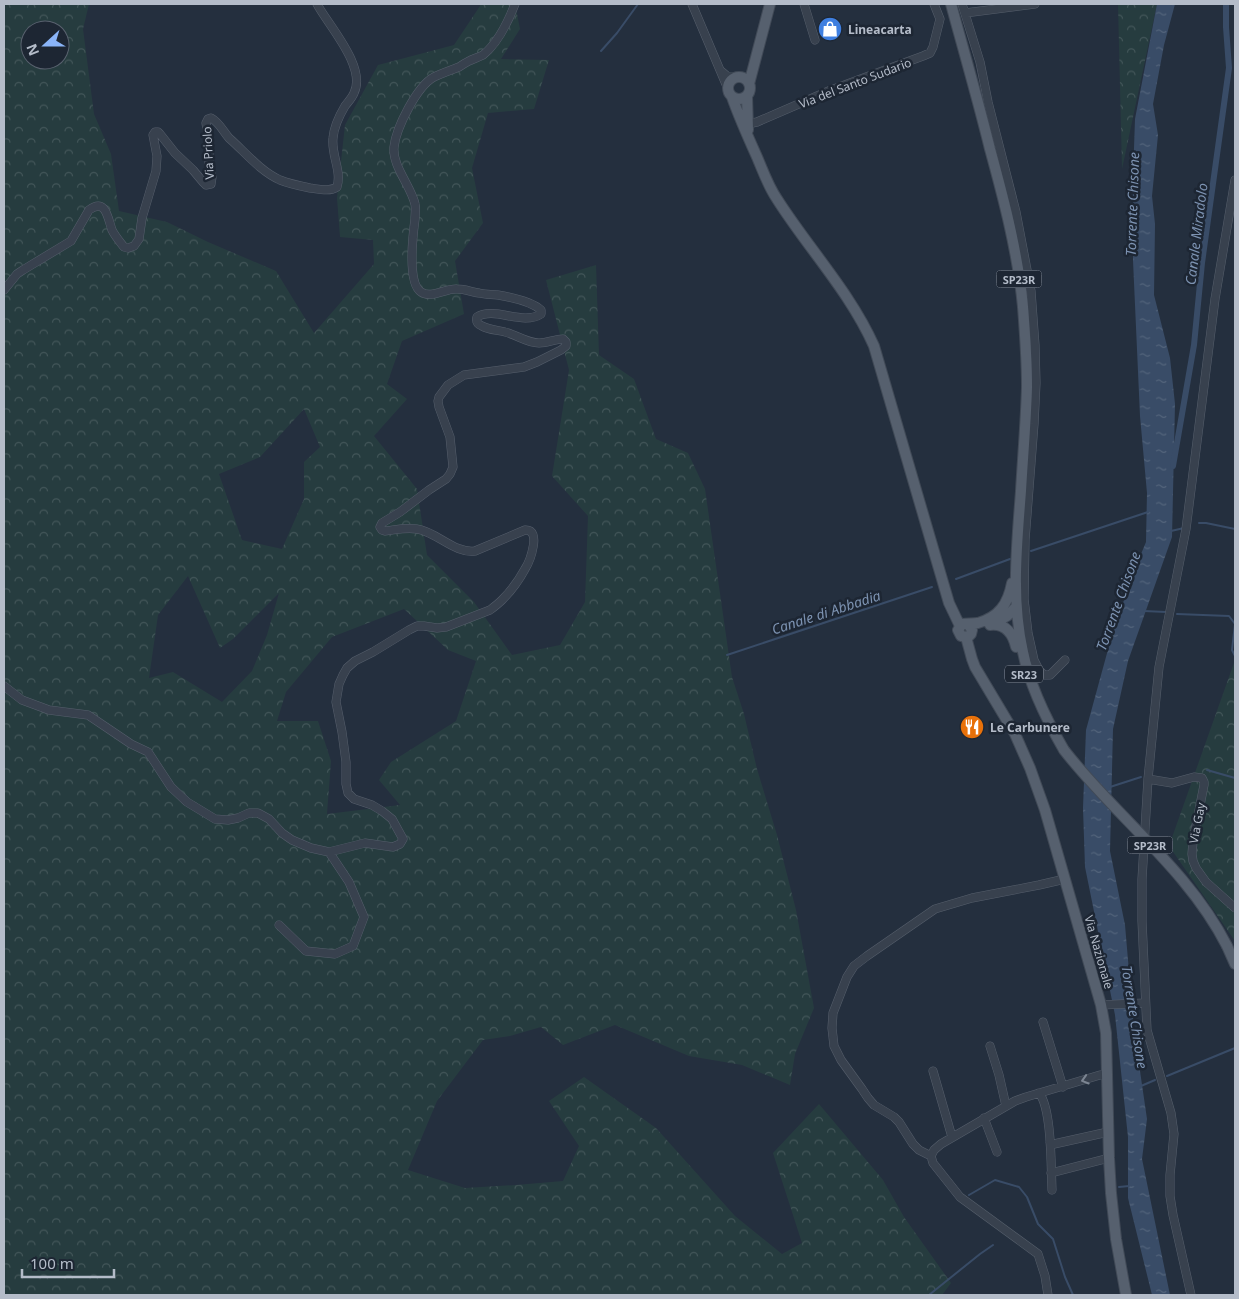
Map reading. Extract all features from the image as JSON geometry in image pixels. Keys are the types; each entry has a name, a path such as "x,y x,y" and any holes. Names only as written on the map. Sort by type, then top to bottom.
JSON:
{"main road":[{"path":"749,84 770,4"},
{"name":"SP23R","path":"951,4 1003,194 1023,304 1027,386 1015,589 1022,651 1030,680 1045,716 1064,750 1096,788 1179,875 1220,931 1235,964"},
{"path":"747,96 738,99 730,93 730,82 737,78 755,60"},
{"path":"737,78 746,79 749,84 750,90 747,96 748,136"},
{"name":"Via Nazionale","path":"730,93 775,197 853,306 874,346 949,603 967,630 970,654 975,666 1015,734 1045,810 1101,1005 1106,1032 1112,1209 1126,1295"},
{"path":"967,630 976,623 996,615 1001,609 1011,588 1016,562"},
{"path":"967,630 990,625 1007,616 1016,607"},
{"name":"SR23","path":"990,625 1001,626 1010,631 1038,713 1044,724 1054,733"}],"street":[{"name":"Via Priolo","path":"4,290 17,274 71,241 94,206 100,206 105,210 112,231 124,247 134,246 139,239 142,218 156,171 157,156 153,135 155,132 160,134 175,153 206,185 211,184 212,181 206,122 211,118 251,158 274,176 288,183 316,189 332,190 337,188 339,177 333,149 334,132 342,111 354,93 357,84 351,60 342,42 316,4"},
{"path":"4,686 22,700 49,710 88,715 131,744 148,752 171,788 188,802 215,818 228,820 249,813 258,813 269,819 282,833 292,840 311,848 329,852 365,843 393,847 400,844 403,839 392,820 382,811 372,805 354,799 348,793 345,754 336,702 339,684 347,668 355,661 417,626 446,627 496,606 506,596 527,567 534,543 534,536 532,532 525,530 475,551 468,552 417,529 385,531 380,527 382,523 446,479 453,468 450,437 438,401 448,385 464,375 524,367 548,358 566,346 566,342 563,339 541,343 533,342 479,325 476,320 477,317 484,314 518,318 541,314 541,310 537,307 512,298 479,294 456,288 434,294 424,294 417,289 413,278 412,253 415,204 396,163 393,150 396,135 420,89 432,78 482,55 494,43 515,4"},
{"path":"692,4 730,93"},
{"path":"804,4 815,40"},
{"name":"Via del Santo Sudario","path":"748,124 757,122 831,90 930,53 940,20 934,4"},
{"path":"962,4 980,62 988,102 1016,212 1031,291 1036,383 1024,599 1028,634 1034,660 1044,675 1050,674 1065,660"},
{"path":"965,13 1035,4"},
{"path":"720,70 727,76 737,78"},
{"path":"1191,1295 1170,1196 1174,1134 1171,1113 1146,1030 1142,892 1148,779 1158,667 1186,529 1215,300 1235,180"},
{"name":"Via Gay","path":"1148,779 1176,783 1194,777 1202,778 1204,785 1193,841 1193,861 1206,882 1235,908"},
{"path":"279,925 306,952 334,954 353,946 364,916 349,882 329,852"},
{"path":"931,1156 919,1150 913,1144 894,1117 874,1105 841,1060 834,1046 832,1028 834,1013 847,977 854,966 935,909 972,898 1065,879"},
{"path":"1101,1005 1145,1003"},
{"path":"1043,1022 1064,1087"},
{"path":"990,1046 1006,1106"},
{"path":"933,1071 952,1137"},
{"path":"1048,1295 1045,1276 1038,1254 960,1197 933,1163 931,1156 934,1150 952,1137 1006,1106 1039,1093 1100,1075 1107,1075"},
{"path":"1039,1093 1048,1118 1052,1190"},
{"path":"984,1118 997,1152"},
{"path":"1050,1142 1054,1144 1108,1132"},
{"path":"1051,1173 1109,1158"}],"green space":[{"path":"4,4 89,4 83,29 94,114 111,154 119,211 167,222 276,271 314,333 374,264 373,240 340,237 337,198 345,125 378,65 454,45 480,4 515,4 520,29 501,59 549,60 534,109 488,113 472,168 483,223 455,261 464,314 402,341 387,384 407,399 374,436 417,489 427,555 474,602 512,655 560,645 585,602 588,516 552,476 569,370 546,280 596,265 599,355 634,379 656,439 688,453 705,489 732,677 744,714 757,769 777,835 796,910 814,1008 795,1054 790,1085 742,1065 689,1056 615,1025 563,1045 541,1027 510,1036 483,1040 437,1101 408,1170 465,1188 563,1181 579,1146 549,1101 584,1077 656,1128 735,1216 782,1254 802,1243 773,1153 819,1104 883,1180 904,1217 951,1283 942,1295 4,1295","holes":["304,409 320,447 304,462 304,499 282,549 242,540 219,474 260,457","188,576 220,648 233,639 279,593 267,635 252,671 222,702 173,672 149,678 158,615","404,609 448,650 476,661 456,721 391,762 379,780 400,805 327,814 331,761 318,721 277,721 286,692 332,637"]},
{"path":"1118,4 1157,4 1122,169"},
{"path":"1235,660 1235,941 1169,846"}],"water":[{"path":"1157,4 1175,4 1164,45 1153,104 1158,135 1152,196 1155,224 1154,295 1170,358 1175,404 1172,537 1128,661 1113,729 1110,851 1125,925 1134,1030 1147,1119 1142,1159 1170,1295 1152,1295 1128,1198 1128,1137 1115,1015 1085,867 1083,808 1086,730 1112,635 1146,542 1147,493 1140,416 1133,260 1133,178 1135,119"}],"waterway":[{"name":"Canale di Abbadia","path":"601,51 638,4"},
{"name":"Canale Miradolo","path":"1173,466 1194,345 1202,263 1229,68 1226,4"},
{"name":"Canale di Abbadia","path":"1031,551 1148,512"},
{"path":"1199,523 1235,529"},
{"path":"1171,531 1184,528"},
{"name":"Canale di Abbadia","path":"956,579 1010,559"},
{"name":"Canale di Abbadia","path":"727,655 932,587"},
{"path":"1144,611 1166,612"},
{"path":"1177,614 1229,616 1235,624 1232,650 1235,656"},
{"path":"1207,770 1235,778"},
{"path":"1110,787 1141,777"},
{"path":"1167,1076 1235,1048"},
{"path":"1141,1086 1155,1080"},
{"name":"Canale di Abbadia","path":"969,1195 995,1180 1019,1187 1027,1197 1038,1224 1053,1239 1073,1295"},
{"path":"1119,1187 1129,1186"},
{"path":"929,1295 993,1245"}],"place":[{"name":"Lineacarta","path":"830,29"},
{"name":"Le Carbunere","path":"972,727"}],"water label":[{"name":"Torrente Chisone","path":"1132,204"},
{"name":"Torrente Chisone","path":"1118,601"},
{"name":"Torrente Chisone","path":"1135,1017"}]}
